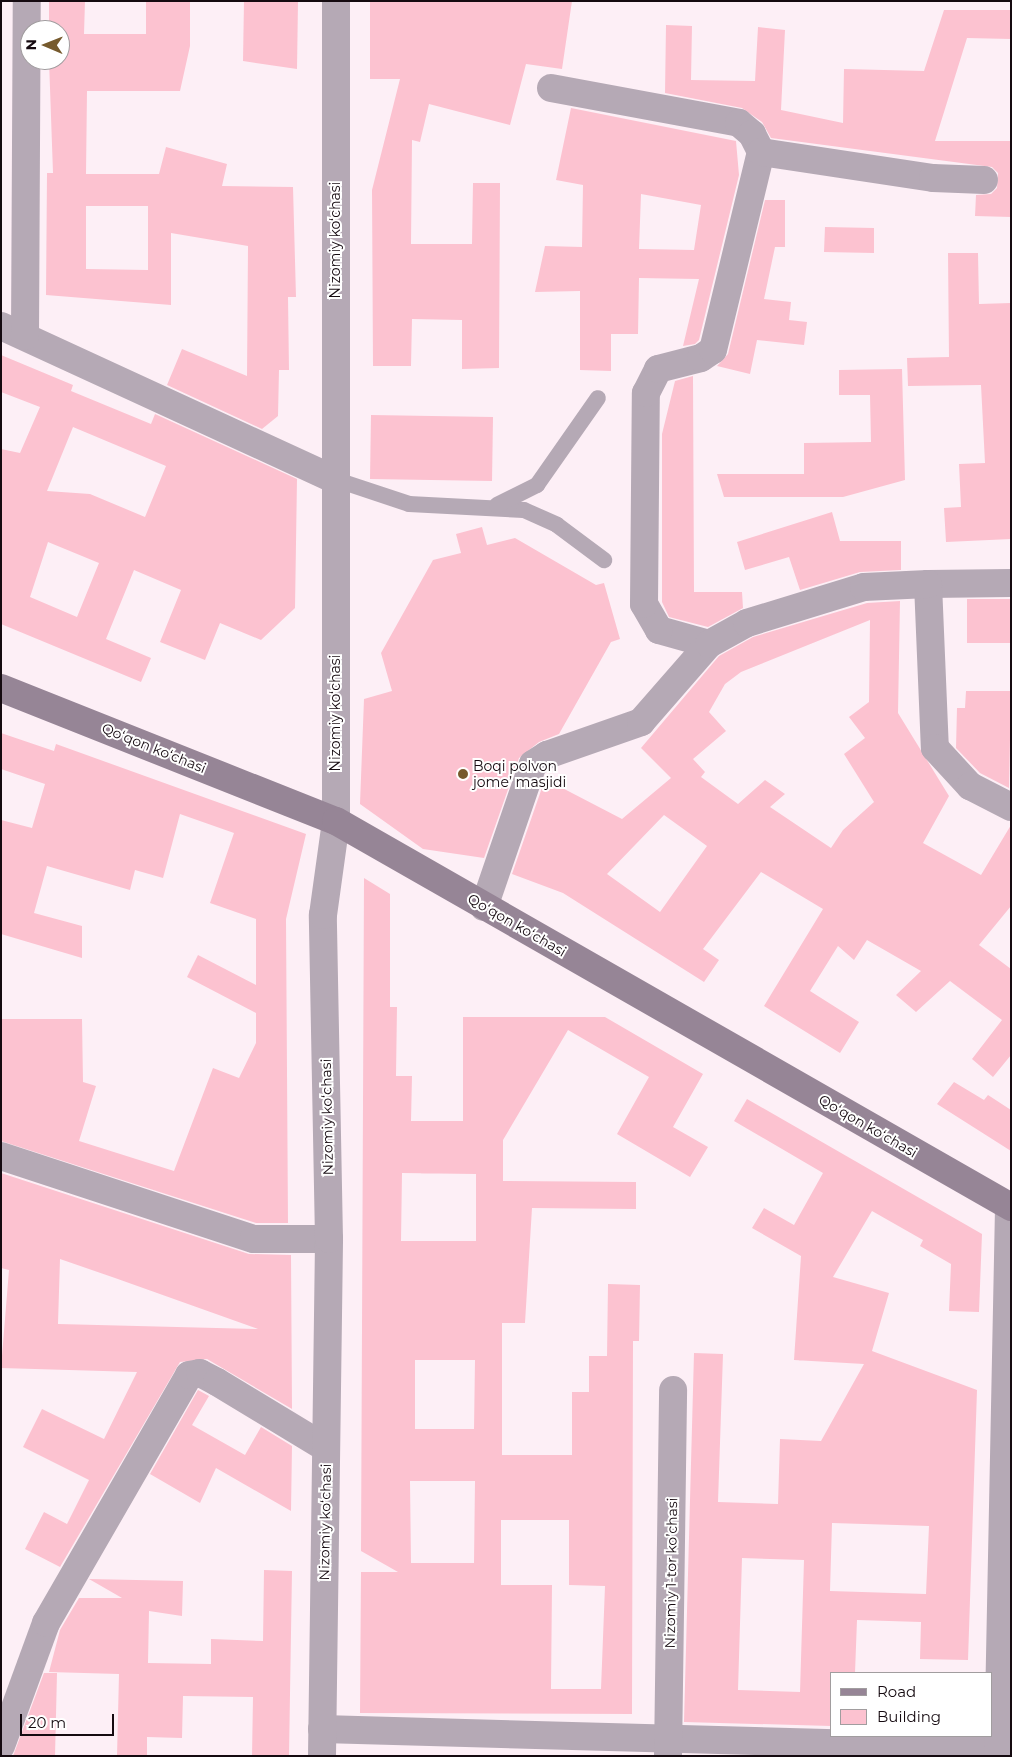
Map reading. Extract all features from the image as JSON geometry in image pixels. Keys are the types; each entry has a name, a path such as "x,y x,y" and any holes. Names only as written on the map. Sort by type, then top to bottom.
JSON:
{"main road":[{"name":"Qoʻqon koʻchasi","path":"1,688 336,821 1010,1206"}],"street":[{"path":"27,1 13,331 334,479"},
{"name":"Nizomiy koʻchasi","path":"322,1756 329,1239 324,915 336,821 334,479 336,1"},
{"path":"551,88 739,123 752,134 761,152 713,350 701,358 658,369 646,393 644,604 659,630 709,644"},
{"path":"761,152 933,178 984,180"},
{"path":"484,907 533,764 547,754 641,722 709,644 747,623 864,586 1011,583"},
{"path":"928,584 935,748 970,786 1011,807"},
{"path":"1,1156 254,1239 329,1239"},
{"path":"322,1729 668,1746 1003,1750 1010,1206"},
{"path":"1,1746 46,1623 189,1375 200,1373 326,1448"},
{"name":"Nizomiy 1-tor koʼchasi","path":"668,1746 673,1390"}],"lane":[{"path":"493,506 537,485 598,398"},
{"path":"334,479 409,504 493,506 524,510 557,525 604,560"}],"building":[{"path":"49,1 85,1 84,34 146,34 146,1 190,1 190,46 180,91 87,91 86,174 159,174 166,147 227,164 222,186 293,187 296,297 288,297 289,370 279,370 278,416 262,429 167,385 182,349 247,376 248,246 171,233 171,305 46,295 47,173 53,173 49,70 70,70 70,20 49,20","holes":["86,206 148,206 148,270 86,269"]},
{"path":"244,1 298,1 297,69 243,61"},
{"path":"370,1 572,1 562,69 526,64 510,125 429,104 420,142 412,140 411,244 472,244 473,183 500,183 499,368 462,369 462,320 412,319 411,366 373,366 372,190 400,79 370,79"},
{"path":"944,10 1011,10 1011,39 967,38 935,141 1011,141 1011,217 975,216 976,195 991,194 997,188 998,173 992,167 771,138 762,122 742,108 665,93 666,25 692,26 691,80 755,81 758,27 785,30 781,110 843,123 844,69 924,71"},
{"path":"571,108 736,141 739,175 699,340 695,344 683,346 699,279 639,278 638,334 611,334 611,371 580,370 580,291 535,292 545,246 582,247 583,185 556,180","holes":["641,194 701,205 694,250 639,249"]},
{"path":"765,200 785,200 785,247 775,247 764,299 791,302 789,320 807,322 804,345 757,340 750,374 717,366 728,354"},
{"path":"825,227 874,228 874,253 824,252"},
{"path":"948,253 978,253 979,304 1011,303 1011,539 946,542 944,508 961,507 959,464 985,463 981,385 908,386 907,358 949,357"},
{"path":"1,355 73,385 71,391 151,424 155,414 297,479 295,608 261,640 220,623 205,660 160,642 181,590 134,570 106,639 151,658 141,682 1,624 1,449 20,453 40,407 1,392","holes":["73,427 166,466 145,517 90,494 47,491","48,542 99,563 77,617 30,597"]},
{"path":"902,369 905,480 843,497 724,497 717,474 804,474 804,443 871,442 870,395 839,395 839,370"},
{"path":"693,376 694,592 742,592 743,608 708,627 669,617 662,602 662,434 675,381"},
{"path":"371,415 493,417 492,481 370,479"},
{"path":"832,512 840,541 901,541 901,570 860,572 800,590 789,557 745,570 737,542"},
{"path":"482,527 487,545 515,538 596,585 604,583 620,639 611,642 559,734 539,742 519,758 484,858 423,849 360,804 364,699 392,691 381,653 433,560 461,553 456,534"},
{"path":"967,599 1011,599 1011,643 967,643"},
{"path":"900,601 898,713 949,796 923,843 981,875 1011,825 1011,906 979,945 1011,969 1011,1055 993,1077 972,1059 1002,1020 950,981 916,1012 896,995 921,971 867,940 854,960 838,946 810,991 859,1022 840,1053 764,1006 823,909 761,872 703,949 719,960 704,982 563,893 512,874 545,779 622,819 671,778 641,748 719,656 753,637 867,603","holes":["870,620 869,702 849,717 865,738 844,754 874,802 843,830 831,848 770,807 785,794 765,780 738,804 701,777 705,772 693,759 726,731 709,712 725,684 741,672","664,815 707,846 660,912 607,874"]},
{"path":"966,691 1011,691 1009,788 980,773 956,748 957,708 965,708"},
{"path":"1,733 54,751 56,744 306,834 286,919 288,1223 256,1223 1,1141 1,1019 82,1019 83,1082 96,1086 79,1141 174,1171 213,1068 239,1078 256,1043 256,1013 187,977 198,955 256,985 256,919 210,903 234,833 180,814 163,878 135,870 130,890 47,866 34,913 82,926 82,958 1,934 1,820 32,828 45,784 1,769"},
{"path":"364,878 390,894 390,1007 397,1007 396,1076 412,1076 411,1121 463,1121 463,1017 605,1017 703,1074 673,1127 708,1147 690,1177 617,1134 649,1077 568,1030 503,1140 503,1181 636,1182 636,1209 532,1208 525,1323 502,1323 502,1455 572,1455 572,1392 589,1392 589,1356 607,1356 608,1284 640,1285 639,1341 633,1341 632,1714 360,1713 361,1572 398,1572 361,1551","holes":["402,1173 476,1174 476,1241 401,1241","415,1360 475,1360 474,1429 415,1429","410,1481 475,1481 474,1563 411,1563","501,1520 569,1520 569,1585 605,1586 601,1689 551,1689 552,1585 501,1585"]},
{"path":"954,1082 984,1100 988,1095 1011,1110 1011,1151 937,1104"},
{"path":"747,1099 982,1234 979,1312 949,1311 951,1264 920,1246 923,1240 872,1211 833,1277 889,1293 872,1351 977,1390 968,1660 920,1659 921,1622 857,1620 855,1672 830,1672 830,1726 684,1722 694,1353 723,1354 718,1502 778,1504 780,1439 821,1441 864,1364 794,1360 801,1256 752,1228 764,1208 794,1225 823,1173 734,1121","holes":["832,1523 929,1526 926,1594 830,1591","742,1558 804,1560 800,1692 738,1690"]},
{"path":"1,1173 249,1254 291,1255 292,1409 207,1359 180,1362 60,1567 25,1549 44,1512 67,1524 89,1480 23,1447 42,1409 104,1439 137,1372 1,1368 9,1270 1,1268","holes":["60,1259 258,1329 58,1324"]},
{"path":"198,1390 209,1396 192,1425 245,1455 261,1427 292,1446 291,1511 216,1468 200,1503 150,1474"},
{"path":"264,1570 292,1571 289,1756 252,1756 253,1697 183,1696 182,1738 147,1737 147,1756 117,1756 119,1674 49,1672 60,1630 79,1598 122,1598 89,1579 183,1581 182,1616 149,1611 148,1663 211,1664 211,1639 263,1641"},
{"path":"44,1673 57,1673 55,1756 13,1756"}],"place":[{"name":"Boqi polvon jome’ masjidi","path":"463,774"}]}
